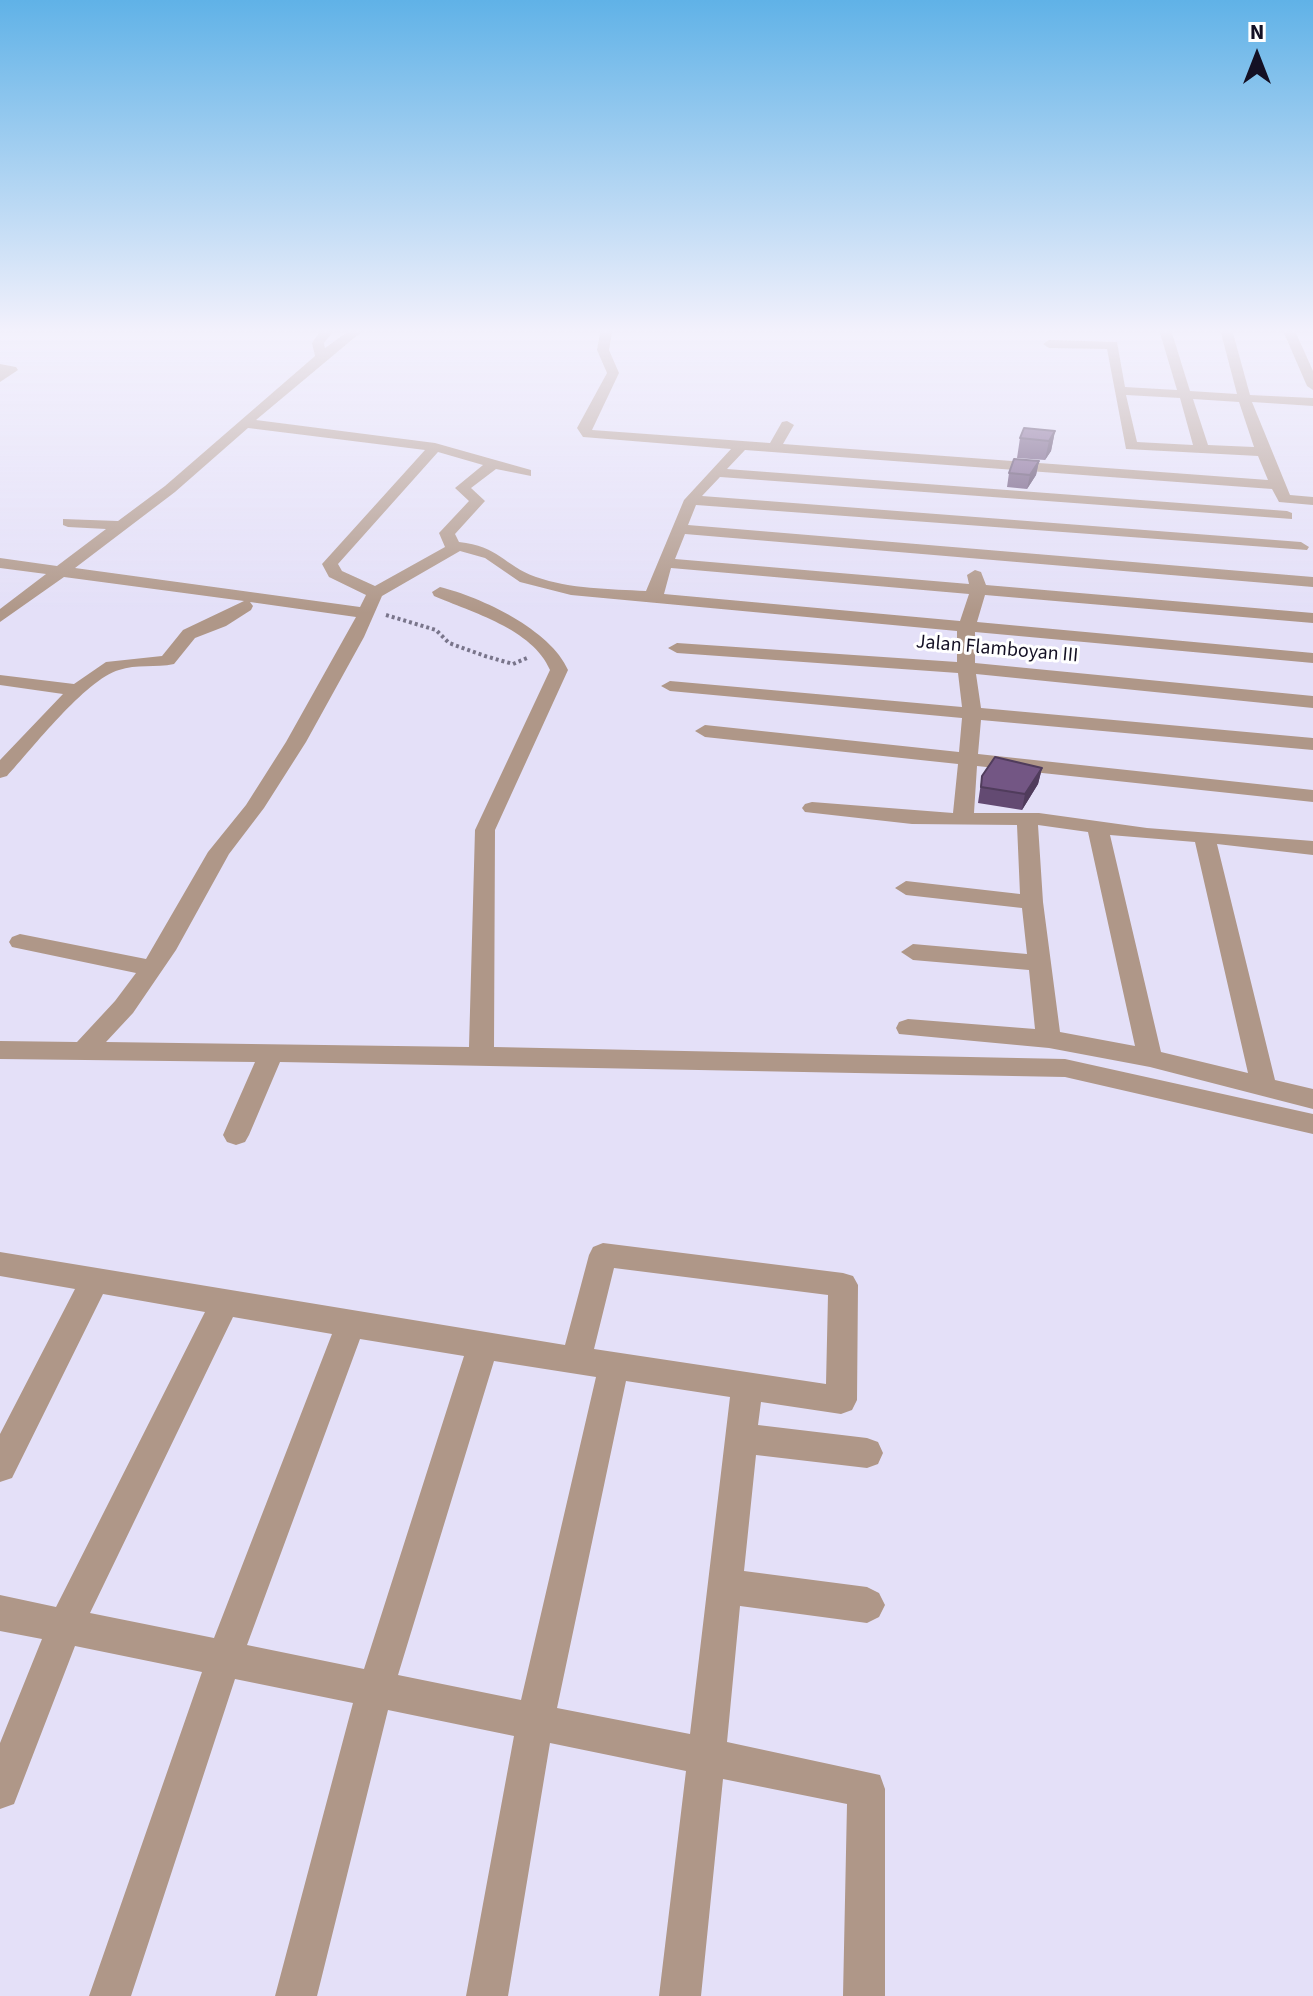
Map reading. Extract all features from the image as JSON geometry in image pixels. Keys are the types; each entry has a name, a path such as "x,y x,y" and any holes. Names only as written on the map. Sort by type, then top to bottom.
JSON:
{"street":[{"path":"0,617 7,604 62,570 122,526 240,426"},
{"path":"269,426 435,447 491,466 526,473"},
{"path":"587,426 584,432 1282,492 1313,501"},
{"path":"774,448 786,426"},
{"path":"1127,426 1131,446 1262,452"},
{"path":"1195,426 1202,450"},
{"path":"1252,426 1282,492 1287,516 1313,573"},
{"path":"839,454 848,433"},
{"path":"903,458 909,441"},
{"path":"375,593 335,574 330,564 435,447"},
{"path":"656,597 654,590 691,500 740,447"},
{"path":"963,819 972,711 966,668 966,628 979,589 970,554 970,491 976,464 984,447"},
{"path":"491,466 462,488 479,499 471,512 447,533 447,539 455,546 487,550 514,573 537,583 701,605 1313,658"},
{"path":"718,473 1287,516"},
{"path":"691,500 1301,547"},
{"path":"68,522 122,526"},
{"path":"678,529 1313,582"},
{"path":"84,1050 124,1007 151,968 219,852 254,808 296,742 375,593 455,546"},
{"path":"0,563 366,613"},
{"path":"664,563 1313,618"},
{"path":"440,592 509,623 540,645 558,663 557,676 485,830 481,1056"},
{"path":"0,772 77,690 111,666 168,660 189,634 220,622 245,606"},
{"name":"Jalan Flamboyan III","path":"677,648 966,668 1313,702"},
{"path":"0,680 77,690"},
{"path":"670,686 1313,744"},
{"path":"705,731 1313,796"},
{"path":"812,808 912,818 1027,819 1157,835 1204,836 1313,848"},
{"path":"1027,819 1032,902 1040,963 1064,1052"},
{"path":"1097,826 1150,1058"},
{"path":"1204,836 1264,1088"},
{"path":"906,888 1032,902"},
{"path":"20,942 151,968"},
{"path":"913,952 1040,963"},
{"path":"908,1028 1064,1052 1150,1058 1313,1099"},
{"path":"0,1050 828,1063 1064,1052 1313,1124"},
{"path":"236,1135 272,1053"},
{"path":"0,1264 483,1346 841,1400 843,1285 603,1255 576,1360"},
{"path":"0,1467 96,1278"},
{"path":"0,1790 65,1626 226,1301"},
{"path":"110,1996 224,1659 351,1324"},
{"path":"296,1996 375,1690 483,1346"},
{"path":"487,1996 535,1722 614,1365"},
{"path":"680,1996 747,1385"},
{"path":"740,1438 867,1453"},
{"path":"723,1586 867,1605"},
{"path":"0,1613 866,1789 864,1996"}],"path":[{"path":"366,613 430,627 456,646 513,664 525,660 540,645"}],"building":[{"path":"1024,428 1055,431 1049,441 1020,438"},
{"path":"1014,459 1039,461 1030,475 1009,473"},
{"path":"995,757 1042,768 1025,794 981,787 982,776"}]}
